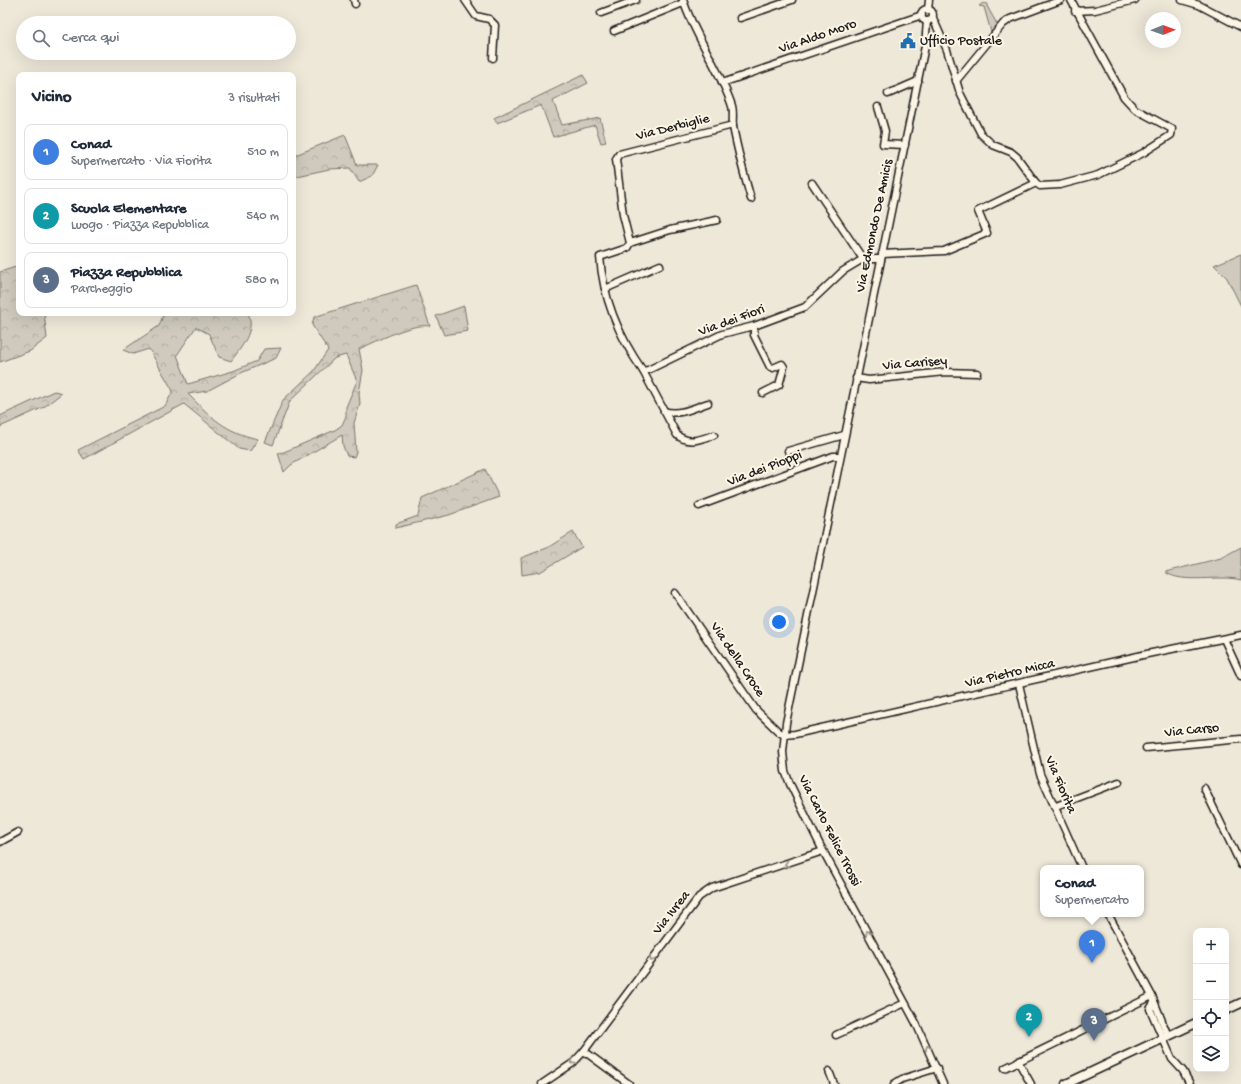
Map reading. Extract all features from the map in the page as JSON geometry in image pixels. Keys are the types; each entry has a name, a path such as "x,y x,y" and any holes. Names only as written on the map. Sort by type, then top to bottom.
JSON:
{"main road":[{"path":"1229,1009 1241,1003"},
{"path":"1066,1084 1193,1025"}],"street":[{"path":"465,0 476,16 489,19 495,24 493,58"},
{"path":"601,13 636,0"},
{"path":"740,18 792,0"},
{"path":"928,10 929,0"},
{"path":"956,81 1003,24 1010,19 1061,0"},
{"path":"928,10 932,12 933,18 947,50 956,81 981,134 993,145 1011,152 1017,157 1036,183 1040,186 1054,186 1080,181 1098,174 1143,153 1172,135 1172,129 1135,109 1124,97 1071,0"},
{"path":"1076,11 1095,10 1135,0"},
{"path":"1182,0 1199,5 1241,27"},
{"path":"614,31 683,1 689,19 722,83 732,108 733,125 752,199"},
{"path":"928,10 925,10 922,15 923,19 927,21 933,18"},
{"name":"Via Aldo Moro","path":"722,83 922,15"},
{"name":"Via Edmondo De Amicis","path":"828,517 925,46 927,21"},
{"path":"888,94 918,81"},
{"path":"878,107 885,131 883,144 888,146 905,145"},
{"name":"Via Derbiglie","path":"630,243 623,215 616,159 619,154 733,125"},
{"path":"812,183 863,259 944,251 987,232 978,211 1036,183"},
{"path":"714,435 691,442 683,440 677,435 626,342 605,289 602,279 600,257 627,248 630,243 670,230 717,220"},
{"name":"Via dei Fiori","path":"643,371 648,370 722,334 754,326 805,308 814,301 833,279 863,259"},
{"path":"605,289 660,265"},
{"path":"754,326 754,335 770,367 773,368 782,364 784,367 779,384 763,393"},
{"name":"Via Carisey","path":"856,378 869,380 945,372 977,373"},
{"path":"664,411 672,414 708,403"},
{"path":"788,451 844,435"},
{"name":"Via dei Pioppi","path":"699,506 833,456 840,456"},
{"name":"Via Carlo Felice Trossi","path":"828,517 784,734 783,752 785,771 824,851 905,1003 937,1068 943,1084"},
{"name":"Via della Croce","path":"675,592 756,710 773,727 784,734"},
{"name":"Via Pietro Micca","path":"784,734 795,734 1140,656 1241,635"},
{"path":"1224,639 1241,676"},
{"name":"Via Fiorita","path":"1019,684 1040,774 1056,806 1081,865"},
{"name":"Via Carso","path":"1146,748 1241,739"},
{"path":"1056,806 1119,782"},
{"path":"1204,788 1241,865"},
{"path":"0,842 18,832"},
{"name":"Via Ivrea","path":"542,1084 573,1063 584,1051 699,897 712,888 824,851"},
{"path":"1110,917 1152,996 1172,1059 1183,1071 1190,1084"},
{"path":"1005,1068 1152,996"},
{"path":"836,1035 905,1003"},
{"path":"584,1051 629,1084"},
{"path":"1018,1061 1031,1084"},
{"path":"894,1084 902,1079 937,1068"},
{"path":"829,1071 834,1084"}],"green space":[{"path":"983,3 988,4 987,6 998,26 991,32 984,7 979,6"},
{"path":"583,75 588,83 553,101 562,125 600,118 606,142 601,143 595,125 553,137 541,105 497,123 494,118"},
{"path":"345,135 357,165 378,165 372,176 359,182 350,168 329,169 296,176 296,155"},
{"path":"1241,254 1241,306 1227,278 1214,265"},
{"path":"16,267 16,316 44,316 47,338 30,351 0,362 0,272"},
{"path":"416,285 430,326 413,327 385,337 359,349 363,370 359,393 360,404 354,423 356,452 354,457 347,456 343,446 342,435 291,465 284,472 278,453 284,452 335,430 342,425 346,416 346,407 357,381 346,355 335,358 290,401 273,445 265,442 283,400 314,371 328,350 312,325 314,317"},
{"path":"464,306 468,331 444,335 436,316"},
{"path":"163,316 249,316 249,332 243,345 231,361 219,357 209,334 196,327 177,355 188,384 233,371 257,361 264,349 281,348 276,358 241,373 207,391 188,394 204,410 227,428 258,439 250,451 239,449 184,404 84,459 78,450 165,406 173,391 149,349 133,354 123,350 159,326"},
{"path":"54,391 62,393 44,407 0,427 0,416"},
{"path":"485,469 499,497 449,515 396,528 396,524 418,516 422,498"},
{"path":"573,532 582,547 540,572 522,575 521,558 547,548"},
{"path":"1241,547 1241,580 1232,578 1181,578 1165,572 1221,558"}],"place":[{"name":"Ufficio Postale","path":"908,41"},
{"name":"Conad","path":"1092,963"},
{"name":"Scuola Elementare","path":"1029,1037"},
{"name":"Piazza Repubblica","path":"1094,1041"}]}
